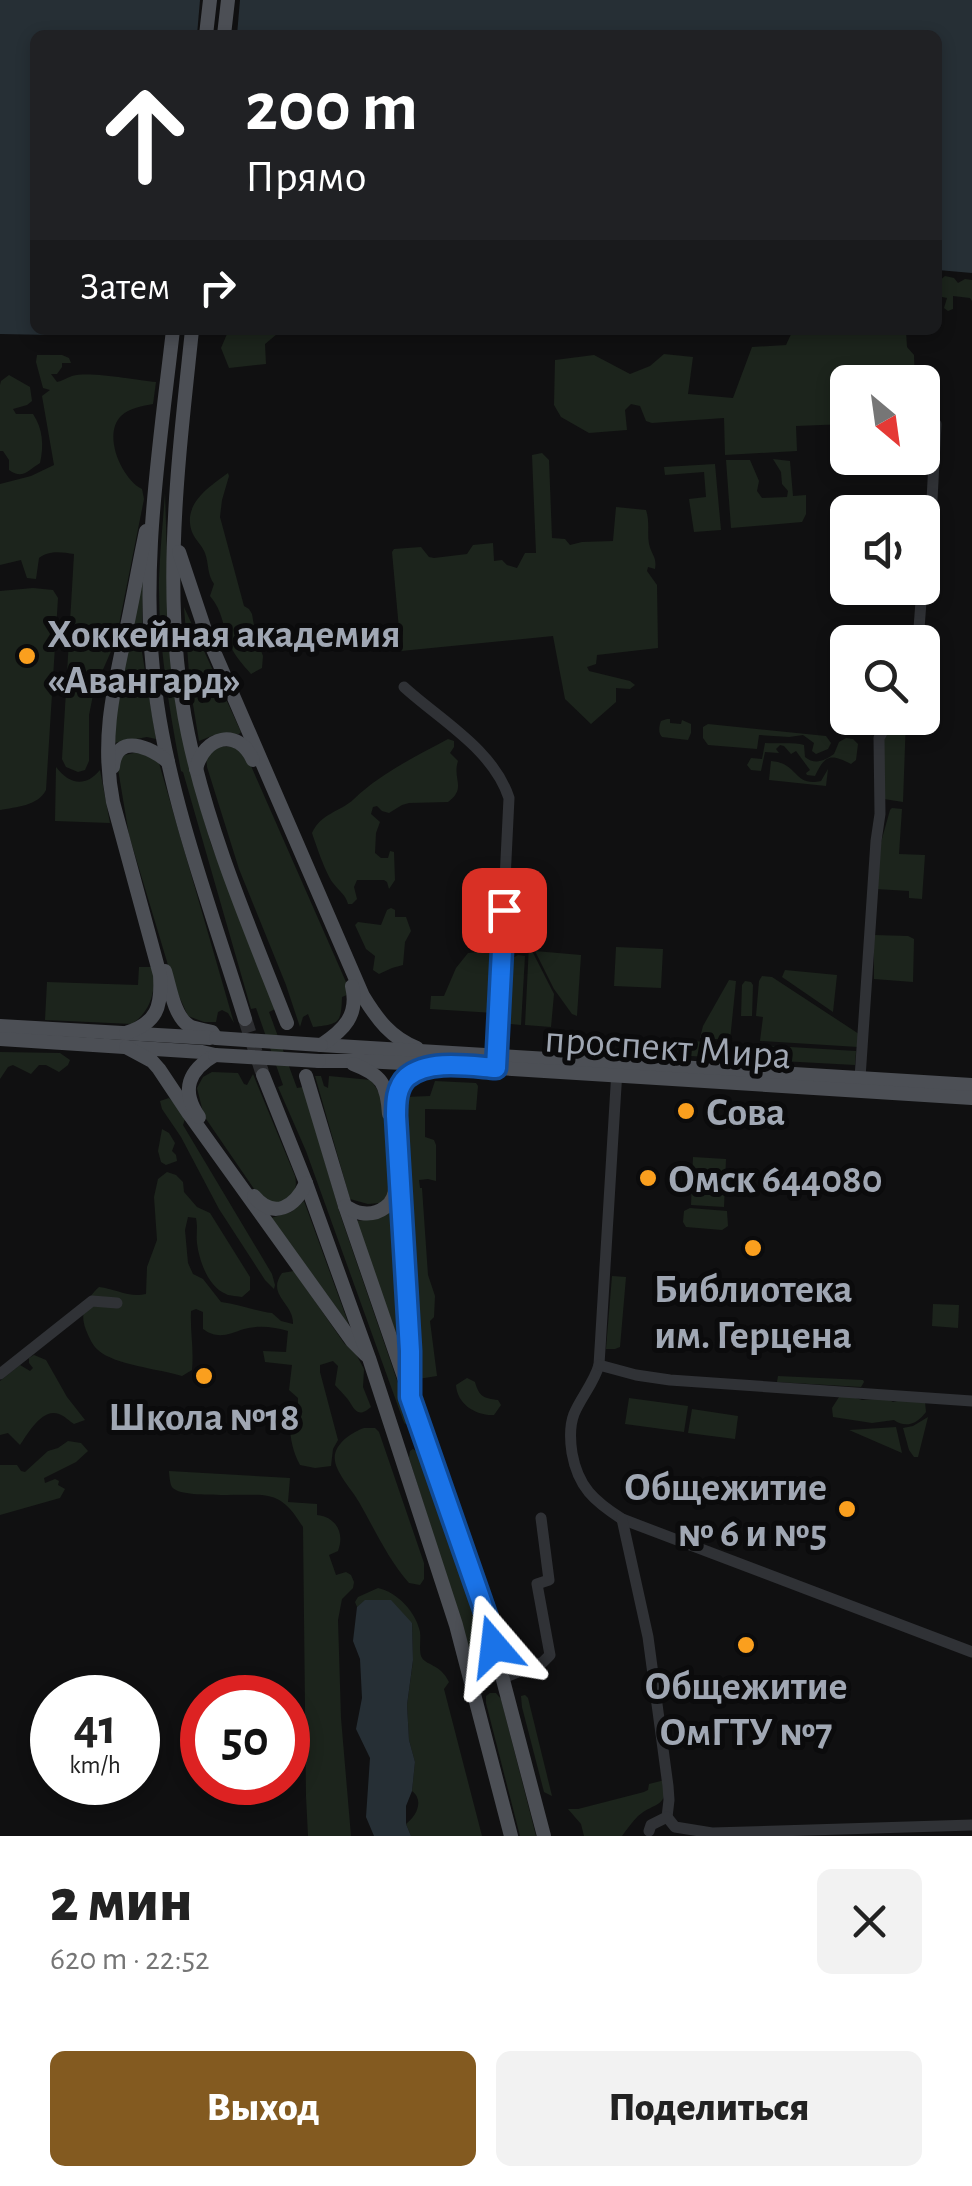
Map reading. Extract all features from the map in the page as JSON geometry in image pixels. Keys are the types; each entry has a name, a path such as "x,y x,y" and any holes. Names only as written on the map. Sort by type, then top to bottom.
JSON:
{"main road":[{"path":"207,30 210,0"},
{"path":"225,30 228,0"},
{"path":"172,335 156,486 150,588 152,660 169,763 245,1019"},
{"path":"191,335 173,534 176,640 187,730 218,847 286,1023"},
{"path":"156,486 109,711 106,744 113,802 160,976 156,1012 126,1040 159,1068 352,1342 369,1358"},
{"path":"173,534 206,632 363,996 380,1022 397,1038 443,1059"},
{"path":"196,770 205,748 217,741 233,740 250,753 353,987 354,1007 348,1024 320,1053"},
{"path":"169,763 142,746 119,751 112,765 137,878 177,1008 189,1026 212,1032 216,1038"},
{"name":"проспект Мира","path":"0,1026 215,1055 320,1053 972,1085"},
{"name":"проспект Мира","path":"0,1039 216,1038 320,1053 350,1062 443,1059"},
{"path":"215,1055 192,1073 193,1108 258,1202 270,1208 284,1208 297,1200 306,1183"},
{"path":"410,1397 396,1098 406,1078 443,1059"},
{"path":"345,1206 362,1214 375,1212 390,1205 396,1194 386,1091 375,1074 350,1062"},
{"name":"проспект Мира","path":"617,1069 972,1098"},
{"path":"263,1075 369,1358 456,1626 511,1836"},
{"path":"306,1076 345,1206 486,1615 544,1836"}],"street":[{"path":"404,687 480,753 498,774 509,798 496,1062"},
{"path":"860,1078 880,814 881,735"},
{"path":"617,1069 599,1366 574,1414 570,1437 583,1486 622,1519 972,1652"},
{"path":"0,1374 92,1301 118,1303"},
{"path":"599,1366 670,1380 972,1401"},
{"path":"503,1678 543,1662 550,1655 536,1584 548,1580 541,1518"},
{"path":"622,1519 648,1638 670,1800 667,1817 675,1827 712,1834 972,1825"},
{"path":"649,1832 651,1825 667,1817"}],"shaded area":[{"path":"0,0 972,0 972,273 942,270 942,30 30,30 30,335 0,334"},
{"path":"954,278 958,283 972,280 972,301 953,296 953,309 948,311 944,308 947,298 942,297 942,279"},
{"path":"227,335 276,335 265,344 266,364 229,368 221,348"},
{"path":"791,335 906,335 914,365 830,365 830,425 796,426 797,451 725,455 724,418 652,423 646,421 640,406 631,404 625,410 627,430 589,433 561,417 554,405 555,360 594,355 630,374 650,366 664,354 693,357 688,394 733,398 752,347 786,345"},
{"path":"37,355 69,358 71,363 62,363 57,374 51,374 57,382 90,375 156,382 153,404 124,413 113,434 122,467 142,489 144,499 116,640 94,690 89,715 89,761 85,770 78,772 66,767 62,759 74,554 43,555 36,579 27,578 21,560 0,565 0,484 54,465 42,396 50,390 43,388"},
{"path":"9,375 30,387 32,401 13,409 16,414 33,414 42,438 40,463 22,474 9,470 9,460 0,451 0,385"},
{"path":"542,453 549,460 552,538 565,539 570,545 613,541 616,507 646,510 647,514 655,569 648,567 647,571 657,585 658,648 597,655 596,664 587,667 589,671 635,685 630,689 616,688 616,702 591,724 565,699 553,636 401,651 394,549 421,547 434,558 467,554 473,545 493,543 494,561 502,560 517,568 525,553 536,553 532,455"},
{"path":"773,459 790,461 793,496 806,495 802,522 731,528 726,460 750,460 762,498 787,497 781,472"},
{"path":"715,464 721,530 694,532 689,499 706,497 704,472 665,475 664,467"},
{"path":"228,473 220,517 244,606 252,614 263,656 262,668 251,674 232,649 210,596 214,584 190,522 199,497"},
{"path":"165,493 169,620 197,797 211,844 263,973 275,1009 269,1012 297,1088 303,1087 340,1214 410,1423 403,1420 306,1151 278,1087 283,1085 256,1008 251,1009 181,771 160,628"},
{"path":"143,580 142,652 156,739 114,743 115,708"},
{"name":"Хоккейная академия «Авангард»","path":"53,590 58,598 46,790 32,803 0,810 0,591"},
{"path":"184,607 239,734 214,735 199,741"},
{"path":"670,719 670,723 681,724 682,720 691,724 688,740 662,737 660,723"},
{"path":"708,724 826,736 831,743 828,749 816,754 812,751 814,743 803,735 759,735 757,749 708,745 703,727"},
{"path":"905,735 903,802 884,799 883,736"},
{"path":"846,738 858,744 856,760 851,764 829,758 815,776 807,775 810,770 796,751 791,754 780,745 776,749 779,753 765,752 761,771 751,770 747,765 751,758 762,759 765,743 804,745 805,757 816,761 834,754 839,742"},
{"path":"448,739 454,741 450,753 458,761 454,797 448,802 409,803 389,813 373,807 371,814 380,822 375,853 388,858 390,851 394,852 395,880 389,889 384,880 357,880 357,899 348,904 324,866 312,833 316,826 387,773"},
{"path":"219,746 234,747 248,759 346,982 347,995 342,997 340,1017 334,1023 313,1027 308,1014 300,1027 239,869 207,767 206,755"},
{"path":"142,751 159,763 234,1023 222,1010 216,1022 188,1016 174,985 129,835 117,763 121,756"},
{"path":"771,761 812,782 821,781 828,769 826,786 769,780"},
{"path":"56,767 77,782 89,780 100,770 110,823 55,821"},
{"path":"892,808 902,809 899,854 925,855 922,899 909,898 909,891 876,889 880,846"},
{"path":"391,908 395,917 406,917 411,931 405,942 403,965 379,974 373,970 375,956 366,949 355,925 381,925"},
{"path":"874,935 914,939 913,982 874,979"},
{"path":"529,945 554,994 551,1027 525,1025"},
{"path":"616,947 663,949 661,988 614,986"},
{"path":"535,951 581,955 577,1016 554,989"},
{"path":"468,953 496,954 494,1013 430,1009 431,996 444,996 456,968"},
{"path":"518,955 525,956 521,1025 502,1023 506,962"},
{"path":"139,967 155,967 154,984 148,1006 132,1024 45,1020 47,982 138,985"},
{"path":"785,970 837,975 833,1012 782,977"},
{"path":"762,976 772,977 859,1034 858,1047 760,1041 763,1017 756,1016"},
{"path":"729,980 736,981 730,1040 700,1038 703,1026"},
{"path":"745,981 753,985 752,1016 741,1016"},
{"path":"692,1041 856,1051 855,1065 691,1056"},
{"path":"0,1052 60,1053 70,1060 59,1072 39,1065 31,1074 13,1065 0,1079"},
{"path":"212,1072 238,1073 247,1085 253,1074 295,1176 294,1191 275,1205 261,1199 204,1116 197,1088 203,1077"},
{"path":"315,1076 321,1076 328,1088 329,1076 371,1080 383,1099 391,1192 380,1203 350,1199"},
{"path":"435,1081 478,1086 476,1110 425,1109 425,1137 436,1145 436,1181 419,1180 428,1275 435,1296 434,1317 430,1321 437,1376 418,1379 401,1104 405,1097 430,1096"},
{"path":"169,1098 181,1109 183,1125 272,1274 274,1289 219,1209 162,1109 160,1101"},
{"path":"162,1129 175,1143 172,1151 177,1161 166,1165 158,1151"},
{"path":"693,1157 726,1159 724,1207 691,1205"},
{"path":"167,1172 183,1182 184,1192 197,1207 210,1213 250,1277 250,1290 242,1297 227,1295 214,1285 200,1257 196,1218 188,1217 188,1263 193,1274 203,1279 221,1302 272,1313 293,1324 277,1287 282,1273 294,1271 344,1343 356,1354 364,1369 363,1387 371,1407 366,1411 355,1410 335,1385 338,1366 333,1361 320,1365 338,1440 331,1466 300,1465 290,1431 291,1411 298,1406 298,1398 289,1390 292,1365 265,1362 263,1351 286,1352 288,1331 255,1327 214,1334 203,1329 203,1312 191,1311 192,1370 182,1376 115,1359 91,1341 84,1312 87,1301 99,1287 146,1294 147,1267 157,1240 154,1197 158,1179"},
{"path":"304,1201 349,1325 271,1218 291,1212"},
{"path":"396,1210 404,1355 355,1221 375,1219"},
{"path":"684,1211 727,1211 728,1226 722,1230 686,1227"},
{"path":"612,1276 626,1277 620,1347 606,1349"},
{"path":"933,1304 959,1305 958,1328 932,1326"},
{"path":"34,1355 46,1360 85,1420 74,1424 59,1414 47,1414 20,1445 8,1433 0,1435 0,1381 20,1365 30,1371 33,1368 29,1358"},
{"path":"778,1376 864,1382 861,1387 777,1382"},
{"path":"467,1378 475,1382 483,1396 498,1400 501,1405 494,1415 474,1411 460,1398 456,1385"},
{"path":"839,1397 862,1400 925,1402 926,1412 916,1422 907,1424 833,1417 832,1408"},
{"path":"629,1398 688,1406 684,1432 625,1424"},
{"path":"692,1409 738,1416 735,1439 688,1433"},
{"path":"928,1417 918,1457 914,1457 903,1428"},
{"path":"896,1427 902,1453 849,1430"},
{"path":"364,1428 379,1432 424,1563 420,1585 409,1583 395,1564 336,1466 335,1455 340,1445"},
{"path":"68,1441 81,1443 88,1451 76,1462 44,1478 45,1483 59,1481 58,1485 65,1489 60,1498 0,1515 0,1465 17,1465 25,1472 48,1451"},
{"path":"413,1449 421,1454 479,1622 492,1665 492,1673 486,1677 480,1677 476,1670 409,1458"},
{"path":"169,1471 290,1478 288,1502 317,1504 317,1515 337,1527 338,1551 329,1555 336,1575 346,1572 354,1582 342,1599 338,1620 351,1836 308,1836 310,1675 305,1675 303,1527 288,1507 274,1498 202,1495 171,1486"},
{"path":"378,1588 399,1598 410,1610 420,1632 421,1656 449,1682 444,1689 482,1836 411,1836 406,1824 418,1803 412,1791 415,1762 407,1705 413,1661 412,1623 366,1600 357,1607 358,1597"},
{"path":"365,1600 391,1600 412,1623 413,1660 407,1705 415,1762 406,1806 411,1836 374,1836 366,1817 370,1758 356,1729 362,1698 360,1659 353,1641 357,1607"},
{"path":"490,1693 501,1699 536,1836 520,1836 486,1703"},
{"path":"525,1695 552,1796 544,1792 522,1707 521,1696"},
{"path":"665,1780 662,1800 638,1816 622,1836 584,1836 581,1824 568,1809 644,1792 649,1784"}],"pier":[{"path":"200,0 240,0 237,30 197,30"}],"tunnel":[{"path":"245,1019 263,1075"}],"place":[{"name":"Хоккейная академия «Авангард»","path":"27,656"},
{"name":"Сова","path":"686,1111"},
{"name":"Омск 644080","path":"648,1178"},
{"name":"Библиотека им. Герцена","path":"753,1248"},
{"name":"Школа №18","path":"204,1376"},
{"name":"Общежитие № 6 и №5","path":"847,1509"},
{"name":"Общежитие ОмГТУ №7","path":"746,1645"}],"route":[{"path":"494,1646 410,1397 396,1098 406,1078 422,1070 444,1066 496,1068 504,910"}]}
